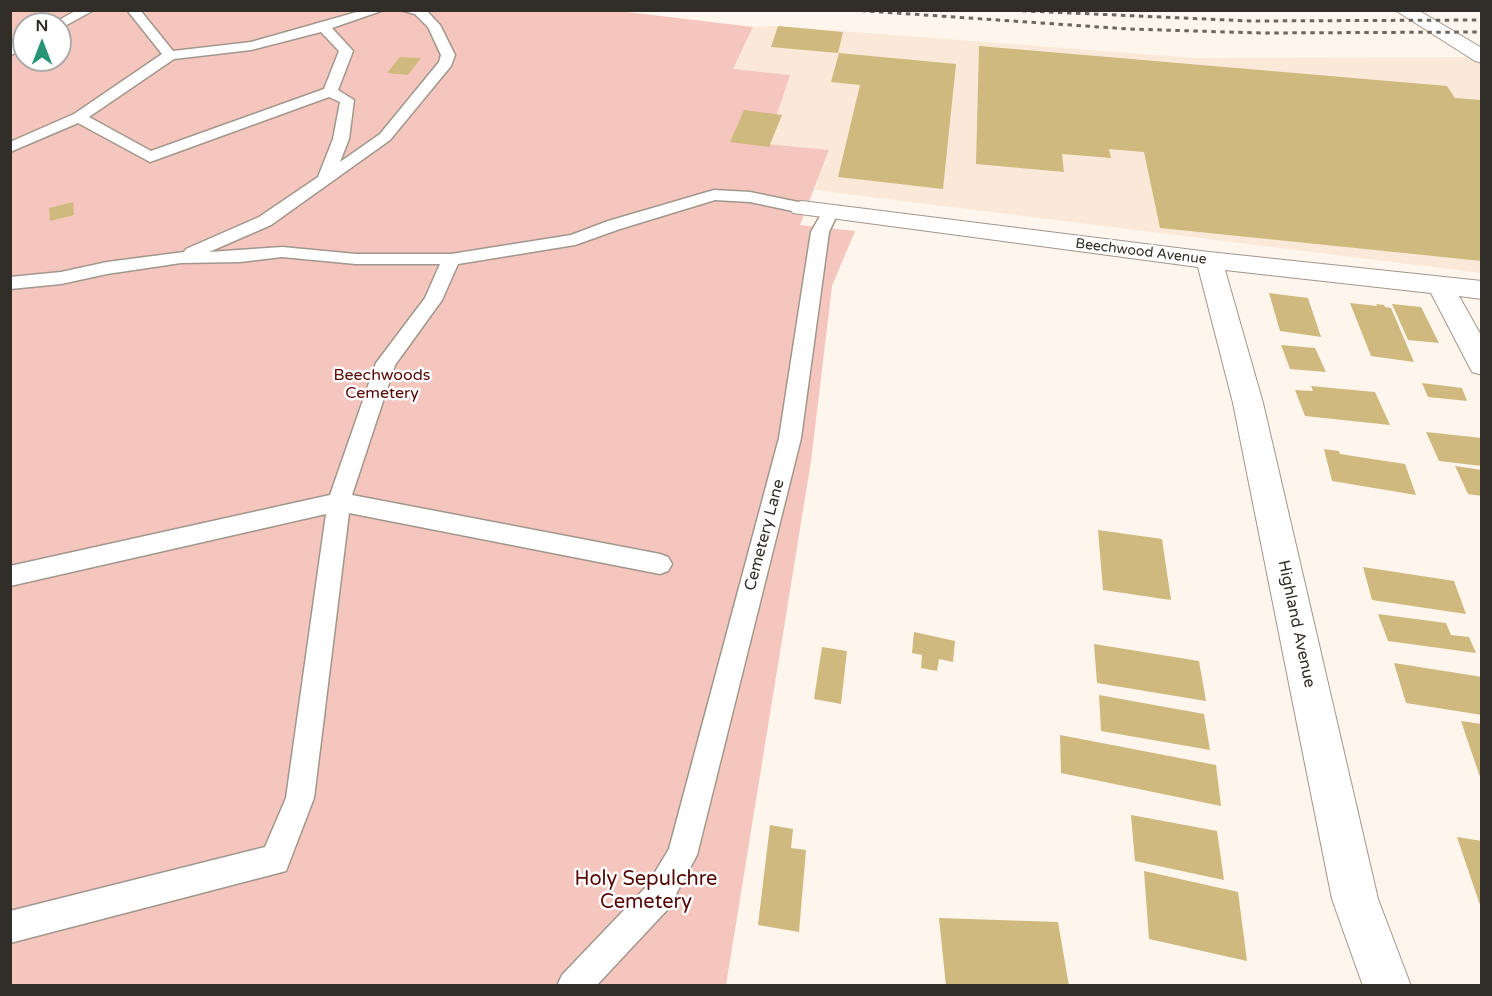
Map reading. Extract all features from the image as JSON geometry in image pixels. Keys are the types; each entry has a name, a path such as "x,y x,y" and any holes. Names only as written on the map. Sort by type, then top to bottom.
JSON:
{"street":[{"path":"1404,10 1482,57"},
{"name":"Beechwood Avenue","path":"801,207 830,213 1209,260 1482,290"},
{"name":"Highland Avenue","path":"1209,260 1248,403 1355,899 1387,986"},
{"path":"1440,285 1482,365"}],"lane":[{"path":"72,17 88,10"},
{"path":"133,10 170,55"},
{"path":"10,148 79,117 170,55 251,46 378,10"},
{"path":"181,258 266,221 385,137 446,63 448,55 434,25 419,11 406,10"},
{"path":"324,27 346,51 330,92"},
{"path":"79,117 150,157 330,92 347,100 341,139 324,181"},
{"path":"10,283 61,278 107,268 181,258 240,257 282,252 356,259 451,259 575,240 614,225 714,195 750,197 801,207"},
{"name":"Cemetery Lane","path":"573,986 657,898 682,855 790,438 820,232 830,213"},
{"path":"10,927 275,860 300,798 339,502 386,363 433,300 451,259"},
{"path":"10,576 339,502 660,564"}],"shaded area":[{"path":"775,26 1195,58 1481,57 1481,273 815,190 829,150 766,145 733,69 753,27"}],"green space":[{"name":"Beechwoods Cemetery","path":"10,11 619,11 753,27 733,69 790,75 767,144 829,150 800,225 855,231 832,286 811,461 726,985 11,985"}],"building":[{"path":"778,26 843,32 838,53 771,47"},
{"path":"979,46 1447,86 1455,98 1480,100 1482,261 1160,228 1144,152 1109,149 1111,158 1062,154 1064,172 976,164"},
{"path":"839,53 956,64 943,189 838,177 860,85 831,82"},
{"path":"400,57 421,58 408,75 387,73"},
{"path":"744,110 782,115 769,147 730,142"},
{"path":"73,202 74,215 50,221 49,208"},
{"path":"1269,293 1308,298 1321,337 1280,331"},
{"path":"1350,303 1377,306 1376,304 1391,308 1414,362 1371,356"},
{"path":"1392,304 1421,307 1439,343 1408,340"},
{"path":"1281,345 1315,348 1326,372 1290,369"},
{"path":"1422,383 1462,388 1467,401 1428,397"},
{"path":"1311,386 1375,392 1390,425 1305,416 1295,390 1313,391"},
{"path":"1426,432 1482,438 1482,466 1439,461"},
{"path":"1324,449 1339,451 1340,454 1405,464 1416,495 1332,481"},
{"path":"1455,466 1482,470 1482,496 1468,494"},
{"path":"1098,530 1162,539 1171,600 1103,590"},
{"path":"1363,567 1454,581 1466,614 1372,600"},
{"path":"1378,614 1446,623 1451,635 1469,637 1476,653 1388,641"},
{"path":"914,632 955,641 953,662 939,659 937,671 921,668 922,655 912,653"},
{"path":"1094,644 1199,661 1206,701 1097,683"},
{"path":"822,647 847,651 841,704 814,699"},
{"path":"1394,663 1482,677 1482,715 1406,703"},
{"path":"1099,695 1204,714 1210,750 1101,731"},
{"path":"1461,721 1482,724 1482,780 1481,780"},
{"path":"1060,735 1216,765 1221,806 1061,773"},
{"path":"1131,815 1217,831 1224,880 1135,861"},
{"path":"770,825 793,829 791,848 806,850 799,932 758,925"},
{"path":"1457,837 1482,841 1482,908 1481,908"},
{"path":"1144,871 1238,892 1247,961 1149,939"},
{"path":"939,918 1058,922 1069,986 946,986"}],"railway":[{"path":"852,10 1129,29 1261,33 1482,32"},
{"path":"1004,10 1250,21 1482,20"}],"park label":[{"name":"Holy Sepulchre Cemetery","path":"646,892"}]}
